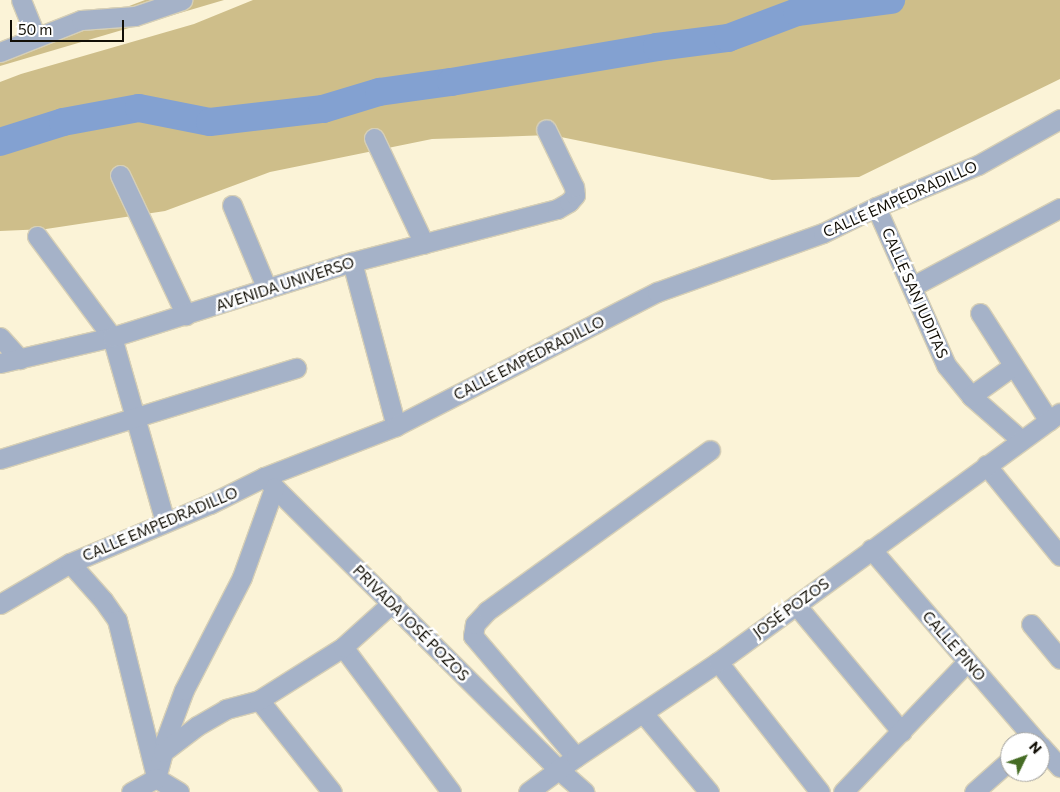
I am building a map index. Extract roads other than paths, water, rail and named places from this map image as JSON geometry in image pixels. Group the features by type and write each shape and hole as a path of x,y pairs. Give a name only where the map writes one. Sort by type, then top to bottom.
{"street":[{"path":"21,0 36,37"},
{"path":"0,52 81,20 131,8 182,0"},
{"name":"CALLE EMPEDRADILLO","path":"0,604 70,563 165,522 269,483 396,426 657,292 823,233 876,207 978,165 1060,119"},
{"name":"AVENIDA UNIVERSO","path":"0,363 112,337 352,262 557,209 569,202 575,195 574,187 546,130"},
{"path":"374,138 424,244"},
{"path":"120,175 186,315"},
{"path":"232,205 267,289"},
{"name":"CALLE SAN JUDITAS","path":"876,207 913,286 946,365 971,396 1021,440"},
{"path":"913,286 1060,208"},
{"path":"37,236 112,337 165,522"},
{"path":"352,262 396,426"},
{"path":"980,313 1013,366 1054,417"},
{"path":"0,337 20,359"},
{"path":"971,396 1013,366"},
{"path":"0,459 296,368"},
{"name":"JOSÉ POZOS","path":"528,792 576,756 718,662 1054,417"},
{"path":"576,756 473,636 475,624 486,610 710,450"},
{"path":"986,465 1060,556"},
{"path":"131,792 156,778 165,741 184,690 242,577 269,483"},
{"name":"PRIVADA JOSÉ POZOS","path":"269,483 558,769 584,792"},
{"name":"CALLE PINO","path":"871,549 1027,732"},
{"path":"70,563 103,600 117,620 156,778 179,792"},
{"path":"163,752 197,726 226,709 259,700 343,647 392,603"},
{"path":"796,604 902,732"},
{"path":"1031,624 1060,659"},
{"path":"343,647 451,792"},
{"path":"718,662 820,792"},
{"path":"843,792 967,662"},
{"path":"259,700 332,792"},
{"path":"643,713 708,792"},
{"name":"CALLE PINO","path":"1050,757 1060,767"},
{"path":"974,792 1000,769"}],"waterway":[{"path":"0,142 63,122 139,108 210,122 323,109 379,92 451,82 657,47 728,38 797,12 891,0"}]}
